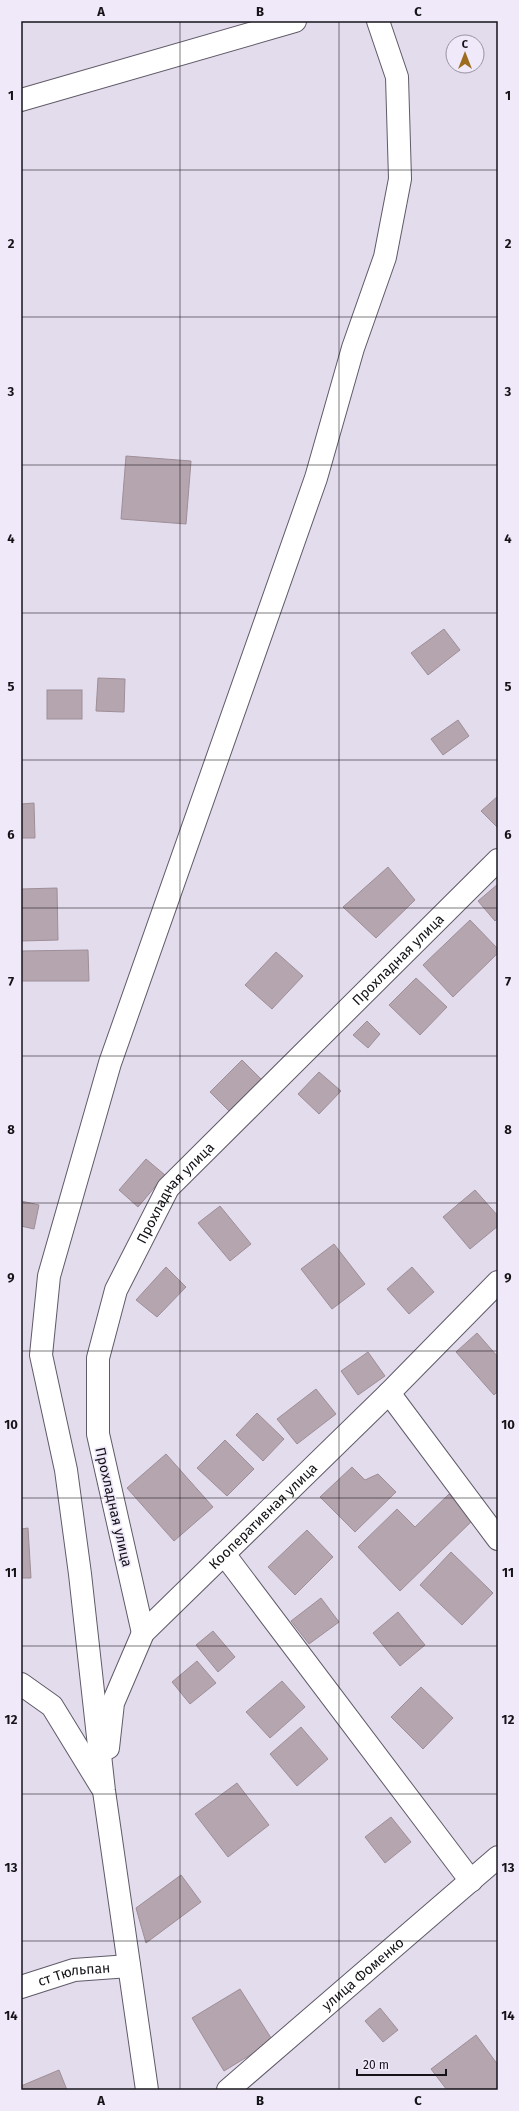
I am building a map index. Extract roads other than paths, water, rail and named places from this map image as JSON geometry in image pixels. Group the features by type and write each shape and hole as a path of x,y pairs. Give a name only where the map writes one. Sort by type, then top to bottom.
{"street":[{"path":"21,100 295,21"},
{"path":"147,2090 104,1790 81,1582 66,1470 41,1355 49,1276 110,1063 316,478 353,348 385,257 400,179 397,77 378,21"},
{"name":"Прохладная улица","path":"143,1632 98,1434 98,1358 116,1290 168,1188 498,860"},
{"name":"Кооперативная улица","path":"104,1790 113,1703 143,1632 389,1393 498,1282"},
{"path":"389,1393 498,1539"},
{"path":"224,1554 471,1881"},
{"path":"21,1684 52,1706 104,1790"},
{"name":"улица Фоменко","path":"228,2090 498,1857"},
{"name":"ст Тюльпан","path":"21,1987 74,1970 129,1966"}]}
